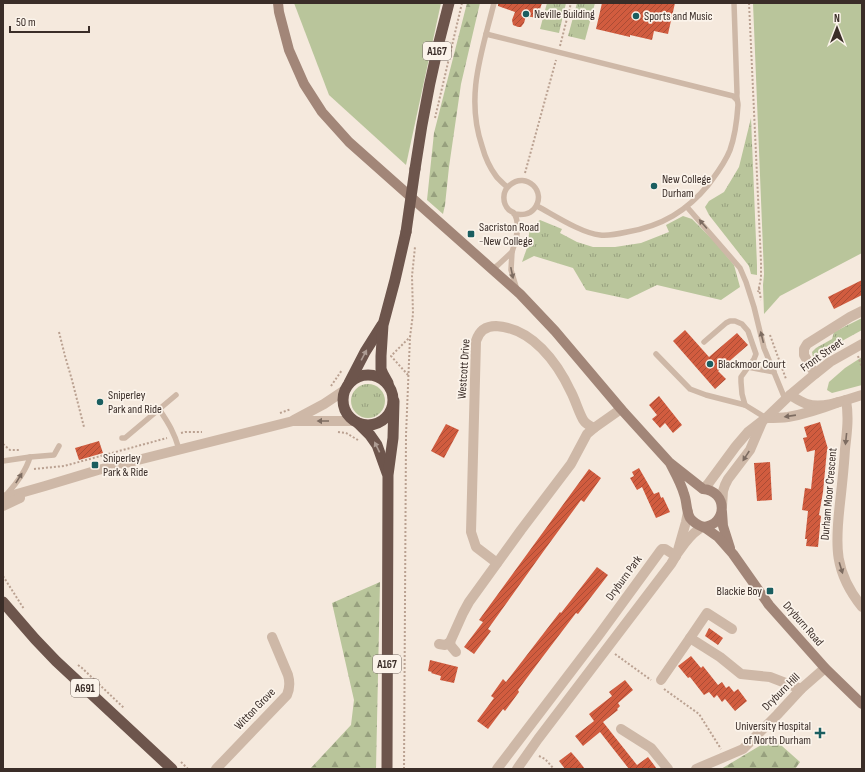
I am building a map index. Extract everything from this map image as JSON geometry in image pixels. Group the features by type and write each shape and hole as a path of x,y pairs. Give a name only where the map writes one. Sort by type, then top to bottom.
{"highway":[{"name":"A167","path":"388,384 381,369 383,325 406,232 419,143 432,74 449,3"},
{"name":"A167","path":"346,388 365,352 383,325"},
{"path":"363,375 377,376 388,384 392,392 394,401 392,411 386,418 377,424 369,425 356,422 347,414 344,406 343,397 346,388 355,378 363,375"},
{"name":"A167","path":"387,769 388,475 393,438 394,401"},
{"name":"A167","path":"356,422 370,435 377,445 388,475"},
{"name":"A691","path":"3,602 56,661 172,769"}],"main road":[{"path":"278,3 289,50 304,84 322,112 349,142 517,291 555,331 621,409 670,463 703,489 709,490 717,495 722,509 717,520 711,525 704,527 699,526 689,516 682,486 670,463"},
{"path":"688,510 690,498 703,489"},
{"name":"Dryburn Road","path":"722,509 723,526 733,554"},
{"name":"Dryburn Road","path":"704,527 718,537 733,554 769,605 825,668 862,704"}],"street":[{"path":"815,374 804,355 804,349 807,344 850,316 862,311"},
{"name":"Westcott Drive","path":"497,563 476,547 471,532 476,341 479,333 487,327 493,326 509,328 517,330 536,343 545,352 562,375 577,404 581,417 594,428"},
{"name":"Front Street","path":"703,489 748,432 830,362 862,344"},
{"path":"4,500 98,470 292,421 324,404 346,388"},
{"path":"764,419 788,417 811,412 862,395"},
{"path":"788,397 813,405 825,405 843,401"},
{"name":"Durham Moor Crescent","path":"843,401 848,421 837,525 837,548 846,582 862,607"},
{"path":"439,644 445,645 450,642 469,602 571,464 587,434 621,409"},
{"name":"Front Street","path":"722,509 722,498 725,485 750,450 764,419"},
{"path":"292,421 356,422"},
{"path":"676,555 688,510"},
{"path":"517,769 538,739 671,564 676,555 695,532 704,527"},
{"name":"Dryburn Park","path":"497,769 599,635 661,550 665,549 676,555"},
{"path":"660,684 707,613 732,630"},
{"path":"599,635 609,646"},
{"name":"Witton Grove","path":"216,769 287,695 290,681 272,637"},
{"path":"690,638 741,674 770,677 801,689"},
{"path":"450,642 451,646 456,652"},
{"name":"Dryburn Hill","path":"696,769 743,748 801,689 825,668"},
{"path":"621,729 651,748 668,769"},
{"path":"526,730 538,739"}],"lane":[{"path":"494,3 476,76 474,107 475,122 484,156 497,177 507,187"},
{"path":"537,206 588,233 600,235 635,231 664,221 688,207 702,192 723,164 730,150 736,128 738,103 736,98 734,3"},
{"path":"486,34 736,98"},
{"path":"518,180 523,180 534,185 539,195 537,206 532,212 527,214 514,214 505,205 504,195 507,187 518,180"},
{"path":"688,207 740,268 754,307 764,348 774,372 788,397"},
{"path":"514,214 517,222 517,230 512,252 511,270 517,291"},
{"path":"493,269 512,252"},
{"path":"704,342 730,321 735,321 742,324 748,331 756,354 741,377 740,382 745,405"},
{"path":"656,354 690,389 706,395 745,405 764,419"},
{"path":"748,367 774,372"},
{"path":"122,438 125,438 176,394"},
{"path":"159,409 175,435 179,449"},
{"path":"3,461 54,455 59,446"},
{"path":"4,500 19,480 30,457"}],"path":[{"path":"439,102 462,3"},
{"path":"523,180 571,3"},
{"path":"749,3 761,262 759,287 761,301"},
{"path":"404,769 406,443 410,337 413,314 412,276 414,247"},
{"path":"768,329 786,376 788,397"},
{"path":"59,332 84,427"},
{"path":"408,375 391,356 410,337"},
{"path":"859,358 862,368"},
{"path":"330,388 344,368"},
{"path":"277,414 297,407"},
{"path":"64,466 185,432 200,433 207,431"},
{"path":"338,432 346,433 360,441"},
{"path":"3,576 28,614"},
{"path":"609,646 699,714 724,755"},
{"path":"77,665 82,668 126,711"},
{"path":"530,751 545,759 554,769"},
{"path":"177,758 188,769"}],"green space":[{"path":"294,3 441,3 406,165 329,95"},
{"path":"467,3 480,3 461,84 443,214 427,200 434,133"},
{"path":"547,3 566,3 559,33 540,29"},
{"path":"577,3 595,3 585,40 568,36"},
{"path":"753,3 862,3 862,253 780,296 764,314 764,274"},
{"path":"751,118 757,275 751,274 749,266 709,215 705,207 709,201 724,192 739,167"},
{"path":"683,216 692,219 715,242 734,265 740,287 721,300 657,285 628,299 586,290 573,268 534,256 522,262 527,248 530,227 540,220 562,229 560,233 577,242 593,247 615,247 641,243 669,232 666,225"},
{"path":"862,318 862,330 813,357 812,352 832,339 834,332"},
{"path":"862,357 862,385 832,393 827,390 829,382 845,368"},
{"path":"365,384 371,384 375,385 382,391 385,401 384,408 378,415 371,418 365,418 361,417 354,411 351,404 351,398 352,394 358,387"},
{"path":"380,582 376,769 310,769 351,725 354,700 332,603"},
{"path":"773,738 800,762 795,769 721,769"}],"building":[{"name":"Neville Building","path":"498,3 542,3 537,18 526,16 524,23 521,27 518,27 513,25 512,20 515,12 498,6"},
{"name":"Sports and Music","path":"602,3 675,3 668,34 654,31 652,40 630,35 630,37 596,29"},
{"path":"862,280 862,295 834,309 828,297"},
{"name":"Blackmoor Court","path":"685,330 709,357 737,333 748,345 718,371 726,379 715,389 673,341"},
{"path":"659,396 682,425 673,433 665,423 660,428 652,419 657,415 649,405"},
{"path":"820,422 828,449 819,515 821,516 818,547 806,546 807,539 805,539 808,511 802,510 805,488 811,489 815,450 807,452 803,438 807,437 804,427"},
{"path":"446,424 459,430 444,458 431,451"},
{"path":"99,441 103,453 79,460 75,448"},
{"path":"770,462 772,500 757,501 754,463"},
{"path":"639,468 654,494 659,492 661,498 663,497 670,512 656,518 642,487 637,490 630,478 634,476 632,472"},
{"path":"589,469 601,478 584,502 581,500 543,552 488,629 491,631 474,654 464,647 483,622 479,620"},
{"path":"597,567 608,575 578,614 576,613 541,659 518,690 519,692 505,711 503,709 488,729 477,721 494,698 491,696 503,679 506,682"},
{"path":"709,628 723,638 718,645 705,636"},
{"path":"691,656 701,668 703,666 718,685 722,682 726,688 729,686 734,692 738,689 747,701 735,711 725,699 722,702 717,695 714,698 709,692 704,695 690,677 688,678 678,666"},
{"path":"430,660 458,667 454,683 440,680 441,676 428,671"},
{"path":"625,680 633,690 618,703 620,706 617,709 618,710 603,722 637,765 648,757 657,769 629,769 600,732 583,746 575,736 594,721 589,714 612,696 609,692"},
{"path":"571,752 585,769 565,769 559,761"}],"place":[{"name":"Neville Building","path":"526,14"},
{"name":"Sports and Music","path":"636,16"},
{"name":"New College Durham","path":"654,186"},
{"name":"Sacriston Road -New College","path":"471,234"},
{"name":"Blackmoor Court","path":"710,364"},
{"name":"Sniperley Park and Ride","path":"100,402"},
{"name":"Sniperley Park & Ride","path":"95,465"},
{"name":"Blackie Boy","path":"770,591"},
{"name":"University Hospital of North Durham","path":"820,733"}]}
